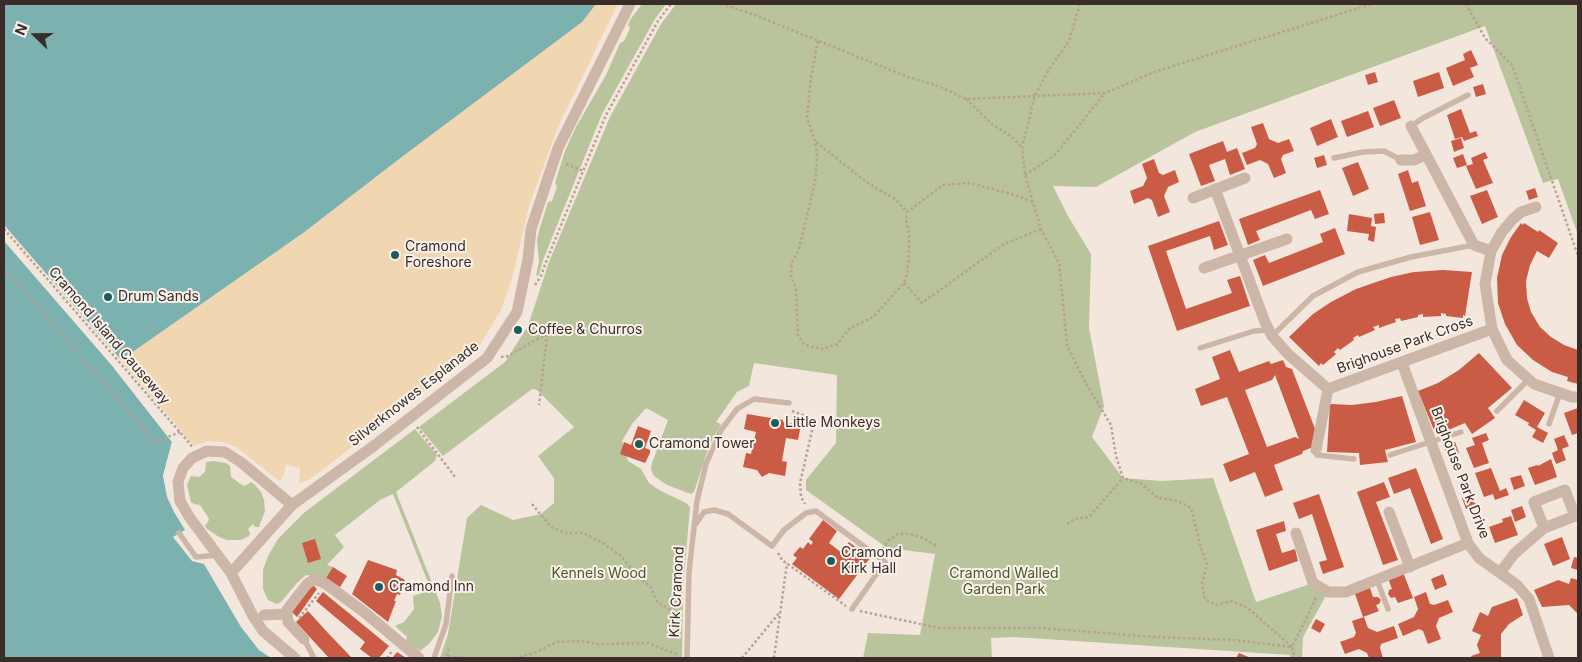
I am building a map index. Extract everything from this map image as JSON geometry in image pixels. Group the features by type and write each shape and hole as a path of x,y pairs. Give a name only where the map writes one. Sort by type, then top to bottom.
{"street":[{"name":"Silverknowes Esplanade","path":"231,573 292,505 410,419 487,358 517,312 532,229 558,148 630,4"},
{"path":"1411,126 1474,245 1491,251"},
{"path":"1401,160 1414,160 1425,155"},
{"path":"1192,198 1244,178"},
{"path":"1215,189 1270,333 1288,354 1328,389 1316,450"},
{"path":"1536,207 1521,212 1513,219 1502,232 1491,251 1485,284 1492,329 1508,360 1534,384 1572,397 1578,397"},
{"path":"1204,268 1287,239"},
{"name":"Brighouse Park Cross","path":"1328,389 1492,329"},
{"name":"Brighouse Park Drive","path":"1402,363 1468,543 1479,558 1517,585 1529,599 1550,658"},
{"path":"292,505 242,463 225,452 207,451 192,458 183,468 178,482 180,500 190,518 231,573 259,615 263,631 295,658"},
{"path":"1389,512 1410,567"},
{"path":"1500,573 1514,554 1544,528"},
{"path":"1296,533 1313,584 1328,592 1346,592 1468,543"},
{"path":"304,639 288,622 286,614 288,607 310,582 317,580 326,584 364,612 419,658"},
{"path":"259,615 286,614"}],"lane":[{"path":"1411,126 1468,95"},
{"path":"1334,158 1363,152 1384,151 1401,160"},
{"path":"1200,348 1254,331 1270,333 1313,296 1358,272 1411,257 1474,245"},
{"path":"1497,411 1529,379"},
{"path":"1550,424 1560,393"},
{"name":"Kirk Cramond","path":"686,658 689,572 693,526 706,464 721,430 737,409 754,399 789,403"},
{"path":"1390,455 1461,432"},
{"path":"1316,450 1317,455 1354,459"},
{"path":"693,526 704,512 714,510 728,514 772,546 784,530 806,513 816,511 885,562 852,609"},
{"path":"178,533 196,557 218,555"},
{"path":"435,656 446,624 452,576"},
{"path":"1377,580 1388,608"},
{"path":"304,639 314,658"}],"path":[{"path":"532,290 541,276 606,115 658,21 671,4"},
{"path":"721,4 747,12 908,77 936,85 966,99 993,125 1012,137 1022,148"},
{"path":"1080,4 1069,41 1050,68 1035,95 1022,148 1025,175 1041,229 1059,263 1066,345 1111,425 1122,478"},
{"path":"966,99 1105,93 1157,71 1372,4"},
{"path":"1466,4 1485,38 1512,65 1578,256"},
{"path":"818,41 811,78 807,118 815,141 817,156 816,177 798,252 792,262 790,277 796,288 798,336 805,345 823,349 837,344 849,329 873,317 904,283 907,274 909,235 906,218 907,212 943,185 970,183 1015,195 1033,202"},
{"path":"1025,175 1054,156 1105,93"},
{"path":"815,141 870,184 895,199 907,212"},
{"path":"566,164 583,171"},
{"path":"904,283 922,303 1004,244 1041,229"},
{"name":"Cramond Island Causeway","path":"4,230 191,445 192,458"},
{"path":"4,268 156,442 180,432"},
{"path":"487,358 508,356 544,335 547,336 538,405"},
{"path":"789,403 788,410 803,415 810,421 812,431 800,483 802,497 810,512"},
{"path":"410,419 455,477"},
{"path":"1068,524 1075,519 1089,517 1122,478"},
{"path":"1122,478 1142,484 1158,498 1178,501 1190,508 1201,548 1208,564 1202,584 1205,599 1216,605 1231,601 1248,608 1292,647 1296,658"},
{"path":"532,504 551,527 565,533 583,533 603,542 622,556 637,576 650,586 658,603 688,619"},
{"path":"877,556 889,540 898,534 910,534 923,538 937,546"},
{"path":"772,546 778,551 782,560 838,602 852,609 939,628 1040,628 1154,637 1233,640 1292,647"},
{"path":"774,658 787,563"},
{"path":"292,627 326,584"},
{"path":"1292,647 1321,588"},
{"path":"742,658 781,611"},
{"path":"515,658 534,653 557,642 581,641 597,644 648,643 686,658"},
{"path":"435,656 465,658"}],"green space":[{"path":"642,4 666,4 655,19 602,114 543,260 539,275 536,276 539,261 537,240 539,231 548,202 552,201 557,187 555,183 565,151 576,127 606,75 620,43 626,37 630,28 628,25 630,20"},
{"path":"676,4 1578,4 1578,235 1558,179 1543,183 1485,26 1195,132 1096,187 1053,186 1068,216 1091,254 1089,328 1104,406 1092,437 1123,478 1162,481 1213,478 1256,602 1313,583 1328,592 1303,637 1302,658 1290,658 1290,655 1014,637 991,638 992,658 863,658 868,633 920,635 935,554 887,548 806,490 806,480 836,443 837,375 754,363 749,386 737,392 716,422 721,424 709,446 694,492 691,494 667,485 654,476 651,470 668,420 646,408 632,424 622,441 628,461 641,469 649,483 690,507 683,589 682,658 440,658 448,634 467,518 481,505 513,520 541,514 554,503 554,478 538,456 574,427 537,390 532,389 443,456 419,427 505,362 528,326 549,262 610,117 661,24"},
{"path":"415,429 437,455 435,461 396,492 440,603 442,616 438,632 429,644 420,651 406,641 407,637 395,626 404,622 414,609 413,596 431,590 393,494 380,500 335,535 344,547 327,565 333,567 326,578 306,575 281,602 277,604 268,600 263,589 263,570 268,556 278,539 305,512"},
{"path":"206,462 226,463 230,466 231,477 242,485 245,486 251,482 254,484 261,492 264,500 265,511 259,527 255,527 253,524 248,529 249,536 241,540 227,540 207,529 205,526 209,520 208,517 200,505 191,502 187,485 191,476 199,477 205,472"}],"sand":[{"name":"Drum Sands","path":"4,4 618,4 558,127 529,206 513,276 501,310 478,348 459,365 309,480 301,483 299,482 300,468 286,465 283,478 279,481 236,447 222,442 208,441 193,446 121,361 114,369 172,442 4,413"}],"water":[{"name":"Drum Sands","path":"4,4 596,4 582,22 303,233 121,360 114,368 172,442 163,476 167,497 185,530 173,537 192,561 204,564 241,627 259,650 271,658 4,658"}],"pier":[{"path":"4,225 123,362 117,369 174,440 166,476 167,487 163,476 172,442 114,368 4,241"}],"building":[{"path":"1471,50 1478,65 1470,68 1474,77 1453,86 1446,68 1465,60 1463,54"},
{"path":"1375,72 1378,82 1368,85 1365,75"},
{"path":"1439,72 1444,88 1418,97 1413,81"},
{"path":"1483,84 1486,94 1476,97 1473,87"},
{"path":"1394,100 1401,118 1380,126 1373,108"},
{"path":"1461,109 1470,133 1476,131 1478,136 1464,141 1462,137 1455,139 1447,115"},
{"path":"1368,111 1374,127 1347,137 1341,121"},
{"path":"1331,119 1338,137 1317,146 1310,128"},
{"path":"1263,123 1269,139 1278,143 1289,139 1294,151 1283,155 1281,159 1286,173 1274,178 1268,164 1260,160 1247,165 1242,153 1255,148 1257,144 1251,127"},
{"path":"1461,138 1464,148 1454,152 1451,141"},
{"path":"1223,141 1227,152 1237,148 1245,169 1230,175 1225,159 1209,165 1215,181 1201,186 1189,154"},
{"path":"1485,152 1488,158 1483,160 1493,183 1476,189 1466,166 1473,164 1471,158"},
{"path":"1463,154 1467,165 1457,168 1453,158"},
{"path":"1324,155 1327,165 1317,168 1314,158"},
{"path":"1154,159 1159,173 1163,175 1175,170 1179,182 1168,187 1164,196 1170,212 1158,217 1152,200 1148,198 1134,204 1130,191 1143,186 1147,178 1142,164"},
{"path":"1358,162 1369,189 1353,196 1342,168"},
{"path":"1408,170 1412,183 1418,181 1426,206 1410,211 1398,174"},
{"path":"1535,188 1538,197 1529,200 1526,191"},
{"path":"1320,190 1329,214 1315,219 1311,210 1256,231 1260,240 1248,245 1239,219"},
{"path":"1487,190 1498,217 1482,224 1470,196"},
{"path":"1430,212 1439,240 1420,245 1412,217"},
{"path":"1384,213 1385,223 1375,224 1374,214"},
{"path":"1349,214 1372,218 1371,226 1376,227 1374,242 1368,240 1369,234 1347,231"},
{"path":"1219,221 1228,245 1214,250 1210,236 1166,251 1186,309 1232,293 1227,280 1240,276 1250,306 1177,331 1148,246"},
{"path":"1521,223 1538,232 1539,230 1558,243 1549,258 1537,251 1530,265 1526,281 1527,298 1531,312 1540,327 1564,345 1578,350 1578,384 1567,381 1568,377 1552,372 1533,360 1517,345 1505,324 1498,303 1497,278 1502,255"},
{"path":"1335,228 1345,254 1263,286 1253,260 1265,255 1269,263 1323,242 1320,234"},
{"path":"1443,270 1472,272 1465,316 1463,315 1463,318 1446,316 1446,314 1441,313 1441,316 1423,317 1423,314 1401,321 1400,318 1395,319 1396,322 1379,328 1379,325 1373,327 1375,330 1353,338 1354,340 1340,350 1338,348 1334,352 1336,354 1319,366 1289,337 1313,314 1356,289 1391,277 1414,272"},
{"path":"1230,350 1239,372 1269,361 1271,364 1283,360 1286,367 1292,369 1317,434 1316,446 1303,451 1302,454 1274,465 1283,490 1265,497 1255,472 1230,482 1223,464 1249,454 1227,397 1201,406 1195,389 1220,379 1212,357","holes":["1275,375 1299,439 1295,437 1267,447 1245,390 1272,380"]},
{"path":"1479,353 1512,388 1488,408 1495,418 1472,434 1465,423 1436,435 1418,391 1438,383 1459,370"},
{"path":"1402,396 1416,442 1385,450 1388,462 1360,465 1359,453 1327,452 1330,404 1352,405"},
{"path":"1524,400 1545,413 1537,427 1548,433 1543,443 1532,437 1536,430 1528,425 1529,423 1515,415"},
{"path":"1578,408 1578,433 1572,435 1564,413"},
{"path":"747,414 801,425 798,440 786,438 782,461 787,462 785,476 769,473 762,477 757,470 743,467 746,453 751,454 756,432 744,429"},
{"name":"Cramond Tower","path":"638,426 651,431 645,448 650,450 650,453 645,463 620,454 624,442 631,445"},
{"path":"1486,433 1489,440 1482,443 1489,463 1474,468 1466,448 1475,445 1472,438"},
{"path":"1564,435 1569,446 1562,449 1566,460 1556,464 1552,453 1558,450 1554,439"},
{"path":"1455,442 1459,453 1448,457 1444,446"},
{"path":"1551,459 1557,477 1535,485 1528,468 1538,466"},
{"path":"1416,468 1443,539 1431,544 1410,488 1394,494 1388,478"},
{"path":"1491,468 1500,491 1506,488 1509,495 1495,500 1493,494 1484,497 1475,473"},
{"path":"1521,475 1525,486 1514,490 1510,478"},
{"path":"1384,482 1390,497 1376,502 1398,560 1383,565 1357,492"},
{"path":"1319,494 1344,567 1323,574 1319,562 1327,560 1312,514 1299,519 1293,503"},
{"path":"1473,494 1476,506 1466,509 1462,498"},
{"path":"1522,506 1526,517 1515,522 1511,510"},
{"path":"1511,516 1518,535 1495,543 1489,527 1503,522 1502,519"},
{"name":"Cramond Kirk Hall","path":"823,520 837,531 829,543 841,552 849,542 870,558 839,599 792,564 797,558 793,555 800,547 803,549 808,542 811,545 813,542 809,539"},
{"path":"1284,521 1286,531 1276,534 1282,553 1295,549 1298,561 1269,571 1256,530"},
{"path":"1562,537 1570,559 1553,566 1544,544"},
{"path":"315,539 321,559 308,563 302,543"},
{"path":"1574,557 1578,558 1578,570 1571,568"},
{"name":"Cramond Inn","path":"368,560 397,570 396,575 405,580 400,595 397,594 394,601 396,601 388,622 352,594"},
{"path":"333,567 347,576 340,587 326,578"},
{"path":"1403,572 1413,598 1398,603 1395,597 1391,598 1388,594 1389,590 1392,589 1388,578"},
{"path":"1443,574 1447,585 1435,590 1431,579"},
{"path":"1571,578 1578,580 1578,614 1569,605 1542,607 1534,590 1558,580 1569,584"},
{"path":"312,584 317,589 297,617 291,611"},
{"path":"1369,585 1373,597 1378,597 1381,600 1376,605 1379,611 1363,617 1354,591"},
{"path":"323,592 389,646 379,658 372,658 360,649 365,642 316,601"},
{"path":"1426,592 1430,604 1434,605 1448,600 1453,612 1439,618 1436,626 1441,639 1428,644 1423,631 1419,629 1403,636 1398,624 1414,617 1418,609 1414,597"},
{"path":"1517,598 1523,615 1509,624 1501,634 1501,658 1472,658 1471,656 1480,653 1477,645 1481,635 1472,631 1480,612 1488,616 1492,607"},
{"path":"308,611 352,658 329,658 296,622"},
{"path":"1364,617 1368,628 1377,632 1394,626 1398,638 1381,644 1380,648 1383,658 1369,658 1367,653 1359,649 1345,654 1340,642 1354,637 1356,633 1352,621"},
{"path":"1316,619 1325,624 1320,633 1311,628"},
{"path":"397,652 406,658 392,658"},
{"path":"1239,653 1251,658 1236,658"}],"place":[{"name":"Cramond Foreshore","path":"395,255"},
{"name":"Drum Sands","path":"108,297"},
{"name":"Coffee & Churros","path":"518,330"},
{"name":"Little Monkeys","path":"775,423"},
{"name":"Cramond Tower","path":"639,444"},
{"name":"Cramond Kirk Hall","path":"831,561"},
{"name":"Cramond Inn","path":"379,587"}],"park label":[{"name":"Kennels Wood","path":"599,574"},
{"name":"Cramond Walled Garden Park","path":"1004,582"}]}
